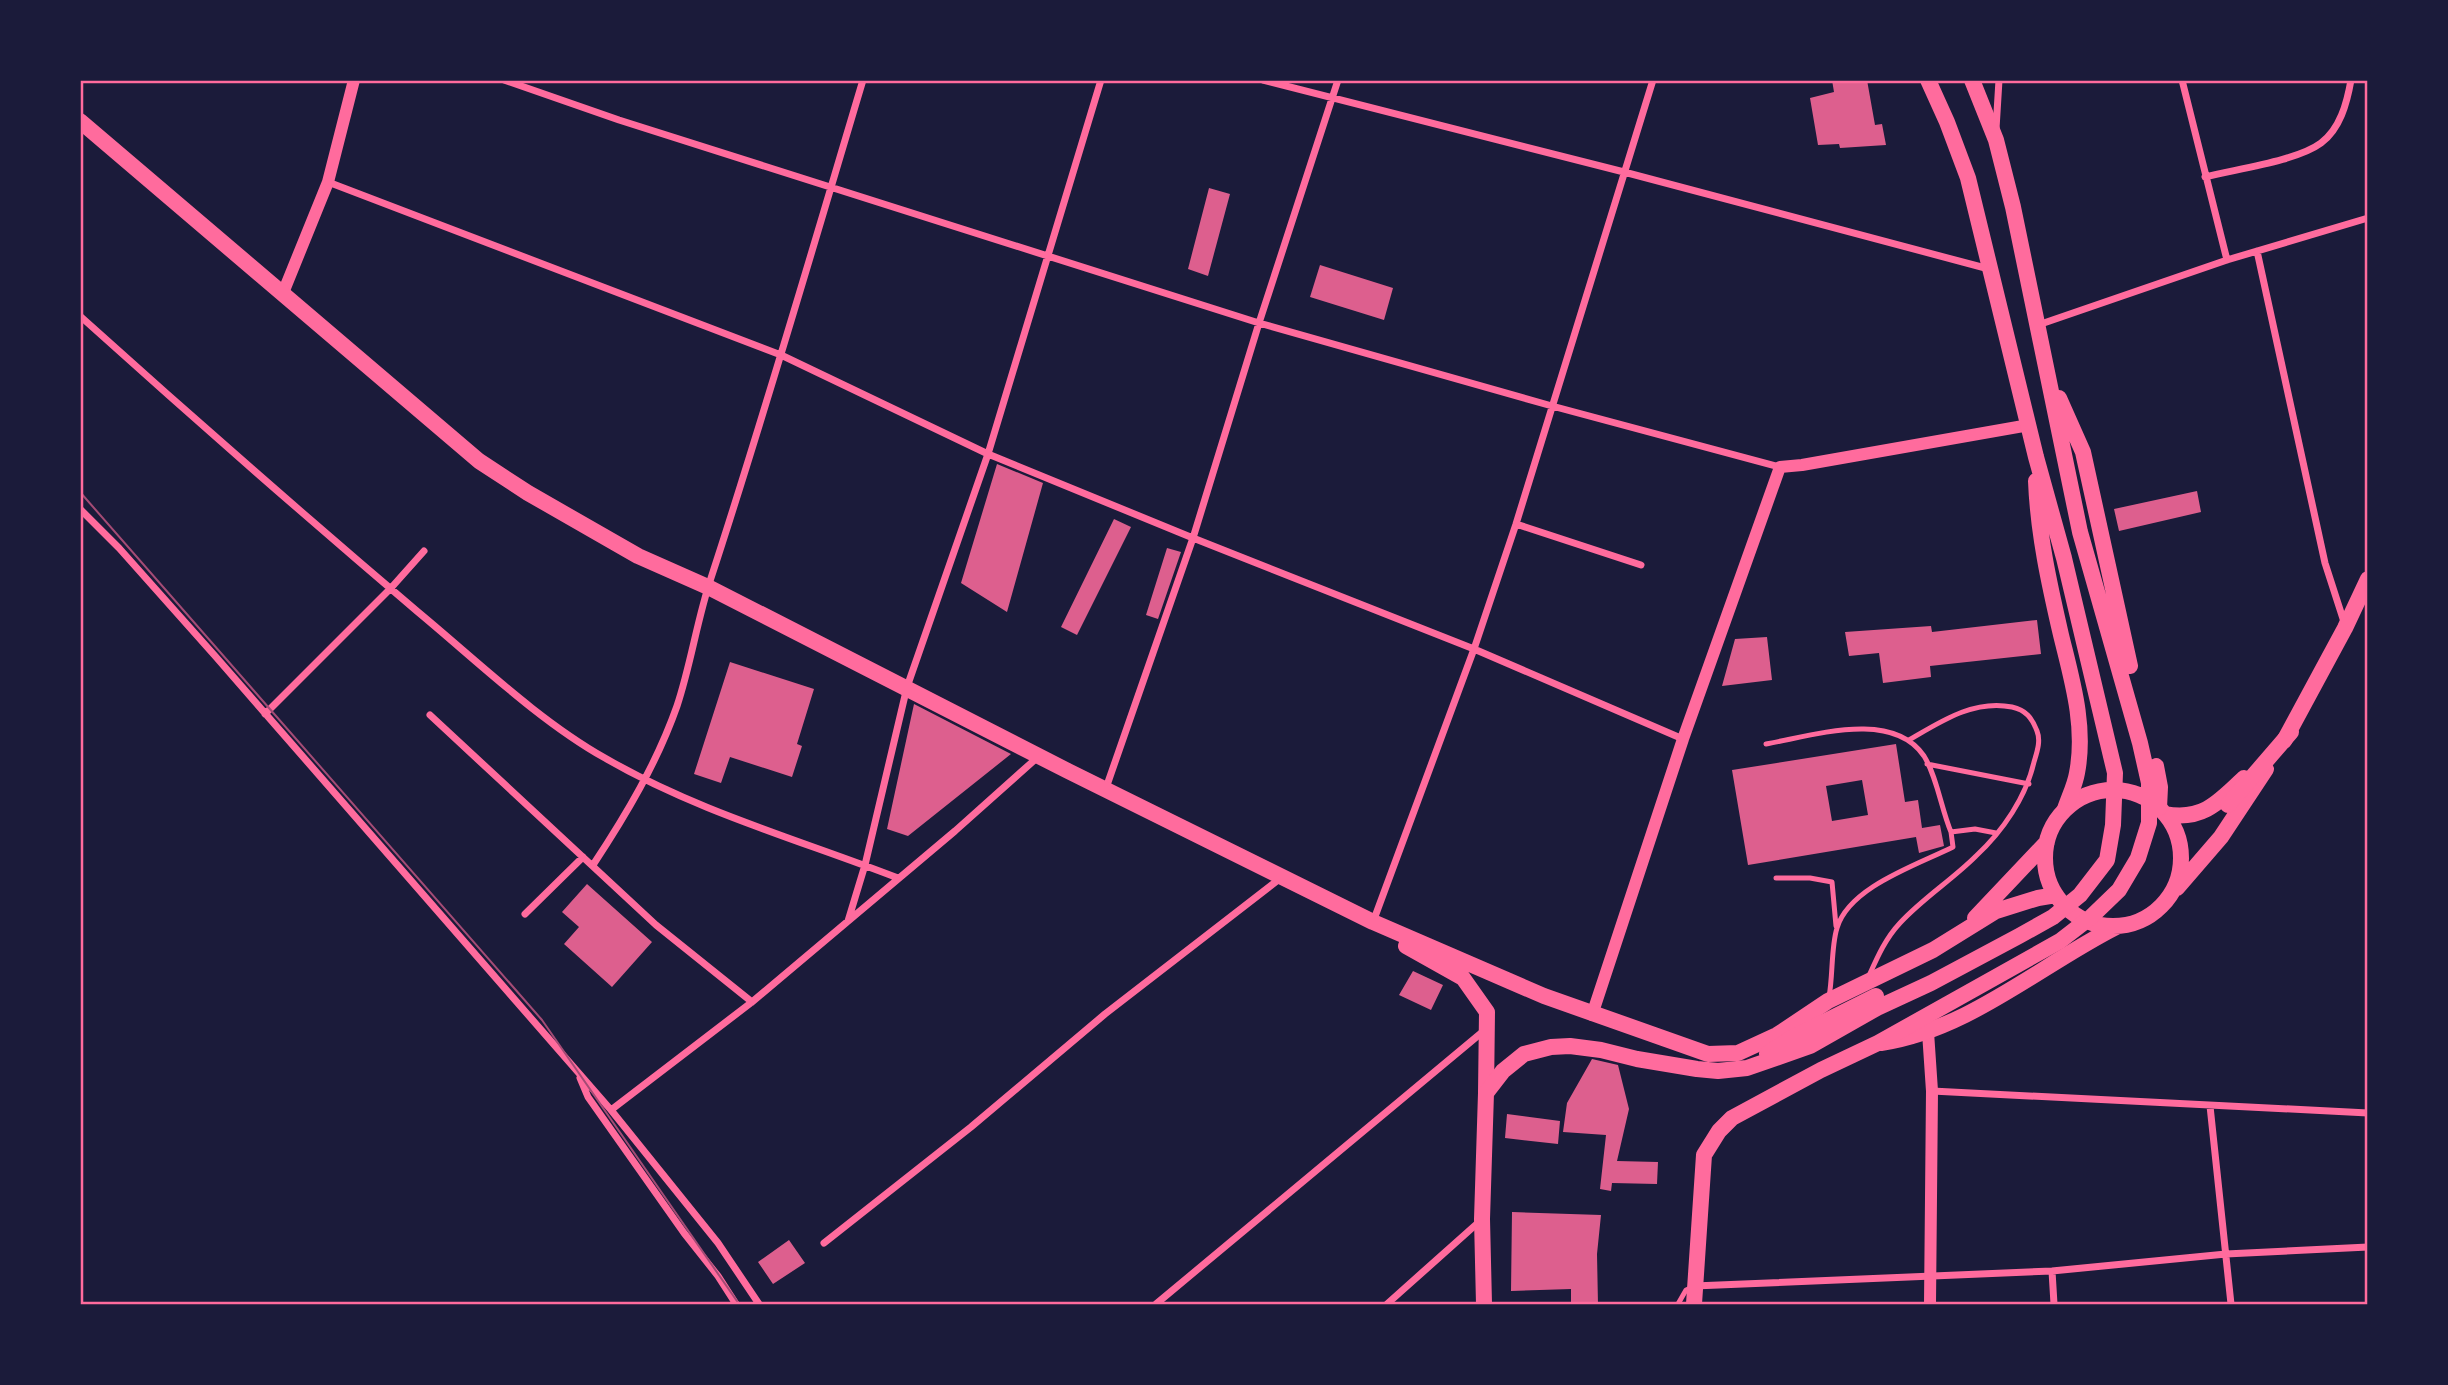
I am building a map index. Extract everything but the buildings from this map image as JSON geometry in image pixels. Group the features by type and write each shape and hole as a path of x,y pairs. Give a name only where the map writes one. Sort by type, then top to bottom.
{"main road":[{"path":"1486,1093 1503,1071 1524,1054 1551,1046 1601,1050 1637,1059 1718,1071 1747,1068 1810,1046 2053,917 2080,895 2107,860 2113,825 2115,773 1968,178 1928,80"},
{"path":"1694,1304 1704,1155 1719,1131 1732,1118 1878,1043 2060,941 2091,917 2119,890 2138,858 2149,823 2149,783 2080,532 2013,207 1996,140 1972,80"},
{"path":"80,121 479,461 528,494 638,555 708,587 1373,922 1592,1015 1708,1054 1738,1053 1777,1035 1828,1001 1870,990"},
{"path":"2048,377 2072,424 2082,452 2124,647 2153,753 2162,811 2178,838 2181,866 2173,892"},
{"path":"2036,457 2037,519 2078,705 2080,738 2077,774 2066,809"},
{"path":"1878,1043 1928,1032 1983,1005 2087,941 2116,926 2141,921 2152,915 2221,837 2291,732 2368,579"},
{"path":"2116,926 2095,924 2080,918 2056,895 2048,879 2045,861 2047,842 2053,825 2066,809 2082,797 2102,791 2123,791 2142,797 2162,811 2183,817 2203,812 2230,792 2291,732"},
{"path":"2228,805 2291,732"},
{"path":"1967,928 1992,898 2047,842"},
{"path":"1747,1068 1996,911 2056,895"},
{"path":"1373,922 1402,943 1463,978 1487,1012 1482,1219 1485,1304"}],"street":[{"path":"282,293 328,182 354,80"},
{"path":"504,80 619,120 1259,323 1780,467 2029,425"},
{"path":"593,865 644,780 677,705 708,587 863,80"},
{"path":"848,921 865,865 907,687 988,454 1101,80"},
{"path":"1263,80 1624,172 1989,270"},
{"path":"1105,789 1193,538 1338,80"},
{"path":"1373,922 1517,524 1653,80"},
{"path":"1996,140 1999,80"},
{"path":"2182,80 2227,260"},
{"path":"2205,177 2300,154 2321,143 2338,123 2348,99 2351,80"},
{"path":"328,182 781,355 988,454 1474,649 1683,739"},
{"path":"2038,326 2227,260 2368,218"},
{"path":"2257,251 2325,563 2345,628"},
{"path":"80,316 391,589 545,716 602,757 691,801 898,878"},
{"path":"1592,1015 1683,739 1780,467"},
{"path":"80,509 119,548 577,1070 718,1243 759,1304"},
{"path":"1517,524 1641,565"},
{"path":"265,714 391,589 425,551"},
{"path":"430,715 656,925 752,1002"},
{"path":"611,1110 752,1002 1040,755"},
{"path":"525,914 583,856"},
{"path":"824,1243 971,1127 1105,1014 1282,877"},
{"path":"1156,1304 1486,1029"},
{"path":"1928,1032 1932,1091 1930,1304"},
{"path":"577,1070 588,1097 736,1304"},
{"path":"1932,1091 2368,1113"},
{"path":"2210,1106 2231,1304"},
{"path":"1387,1304 1482,1219"},
{"path":"1694,1286 2052,1271 2225,1254 2368,1247"},
{"path":"2052,1271 2054,1304"}],"lane":[{"path":"1870,990 1881,949 1900,924 1924,900 1977,856 2017,806 2029,784 2040,737 2034,722 2023,709 2001,705 1954,714 1909,740"},
{"path":"1766,744 1855,728 1882,730 1909,740 1923,755 1934,778 1953,847 1868,889 1854,899 1843,913 1836,929"},
{"path":"1927,764 2029,784"},
{"path":"1951,832 1975,829 1996,832"},
{"path":"1776,878 1810,878 1832,882 1836,929 1828,1001"},
{"path":"1678,1304 1686,1290 1694,1286"}],"tram line":[{"path":"80,492 542,1020 739,1304"}]}
